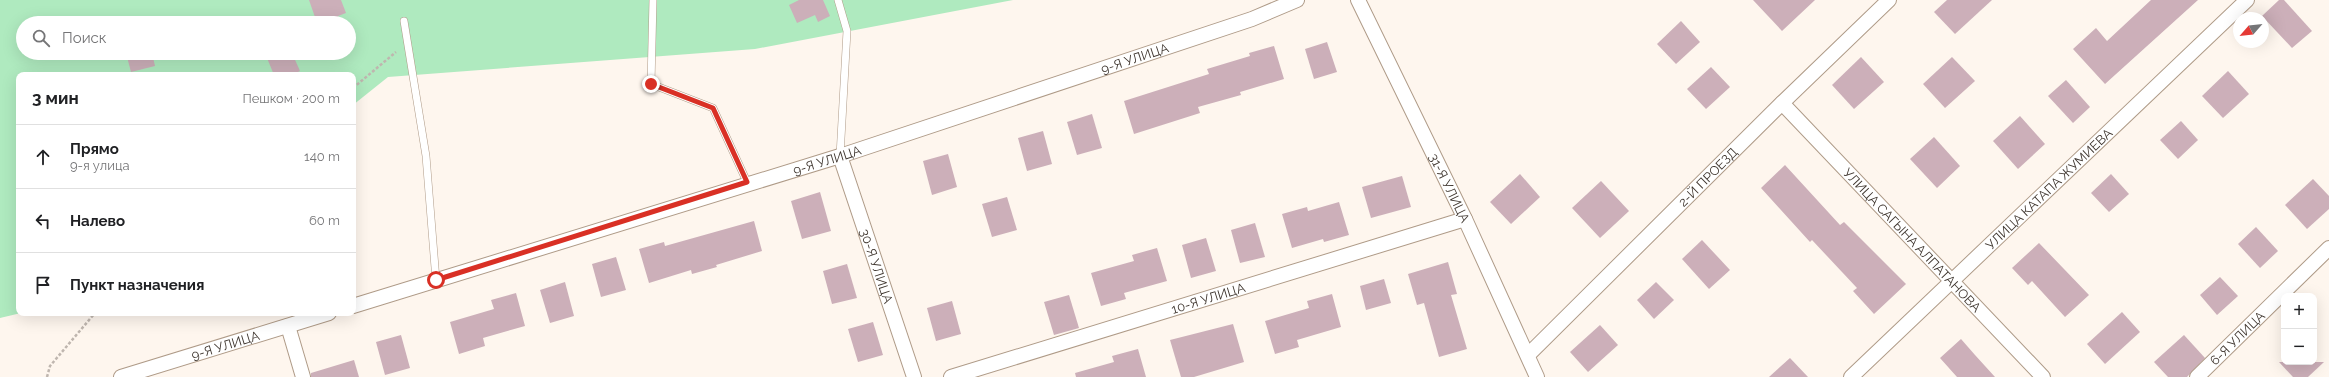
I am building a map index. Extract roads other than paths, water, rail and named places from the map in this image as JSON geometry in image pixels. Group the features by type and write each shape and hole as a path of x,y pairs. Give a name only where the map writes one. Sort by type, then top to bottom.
{"street":[{"name":"9-Я УЛИЦА","path":"356,305 747,182 840,156 1252,19 1296,0"},
{"name":"31-Я УЛИЦА","path":"1358,0 1465,219 1538,377"},
{"name":"2-Й ПРОЕЗД","path":"1528,355 1782,103 1889,0"},
{"name":"УЛИЦА КАТАПА ЖУМИЕВА","path":"1851,377 2247,0"},
{"name":"УЛИЦА САГЫНА АЛПАТАНОВА","path":"1782,103 2043,377"},
{"name":"30-Я УЛИЦА","path":"840,156 914,377"},
{"name":"10-Я УЛИЦА","path":"951,377 1465,219"},
{"name":"6-Я УЛИЦА","path":"2197,377 2329,248"},
{"name":"9-Я УЛИЦА","path":"121,377 320,316"},
{"path":"288,326 303,377"}],"lane":[{"path":"653,0 651,84 713,108 747,182"},
{"path":"838,0 847,32 840,156"},
{"path":"404,21 426,156 436,280"}]}
